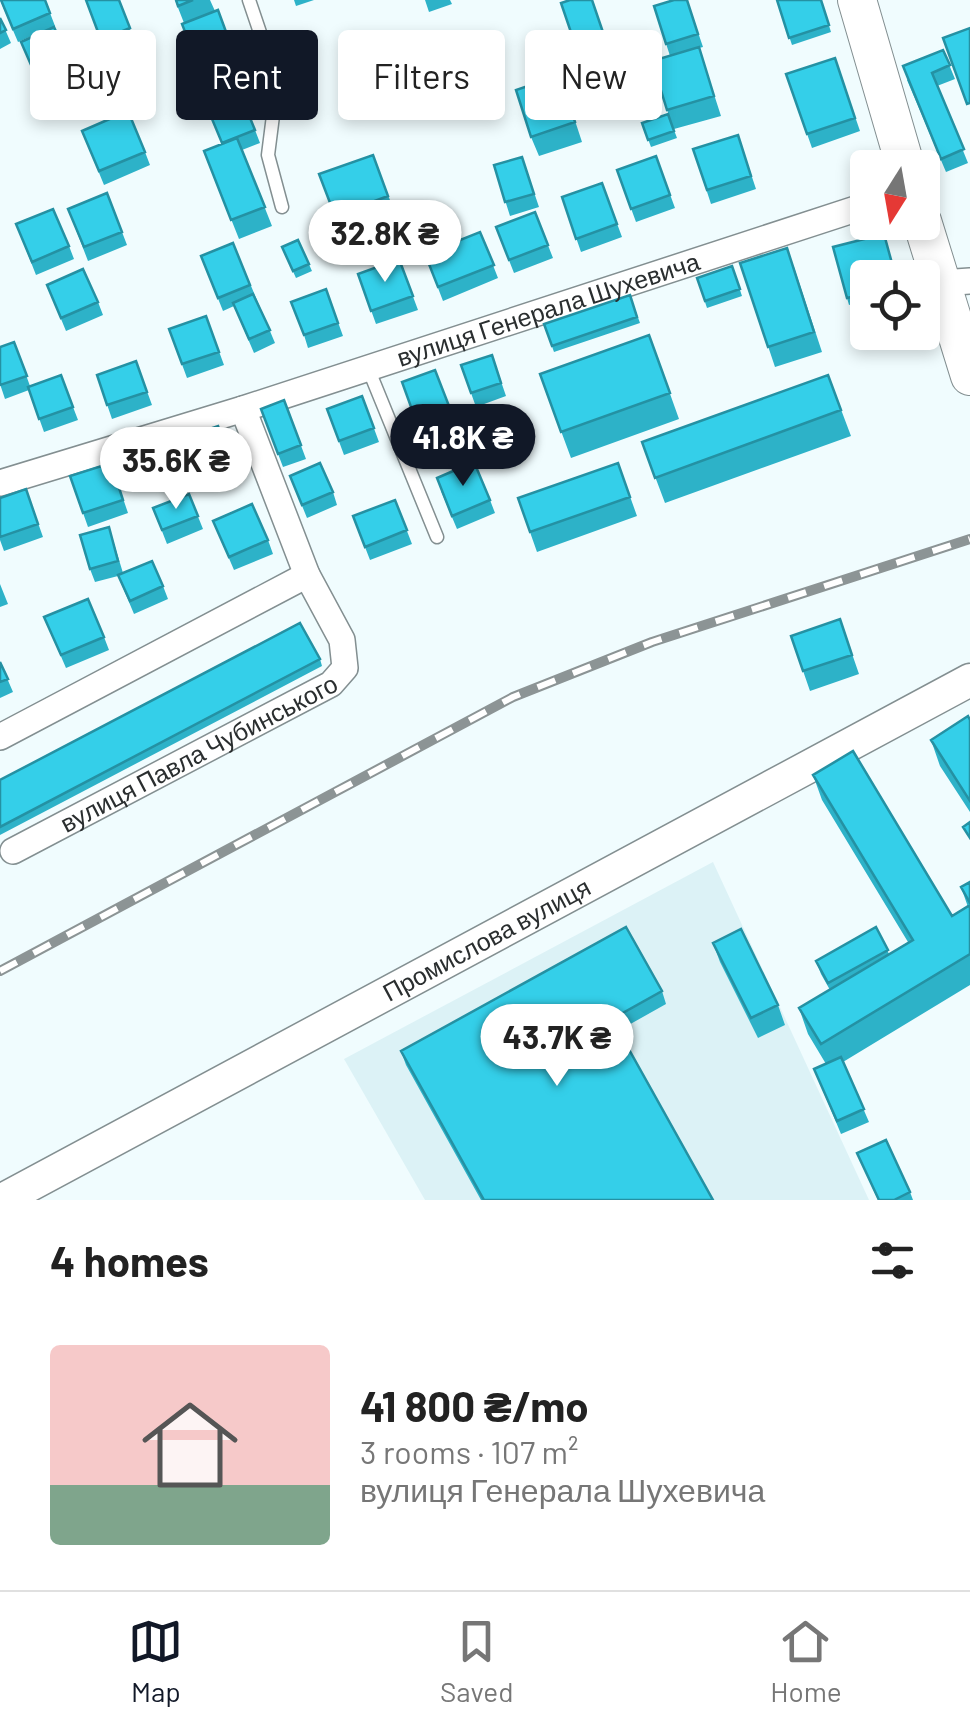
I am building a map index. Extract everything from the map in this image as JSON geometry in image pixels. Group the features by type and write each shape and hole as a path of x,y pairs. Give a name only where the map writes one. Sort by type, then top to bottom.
{"main road":[{"path":"857,0 901,150"},
{"path":"933,240 956,282 970,376"}],"street":[{"name":"вулиця Генерала Шухевича","path":"0,483 243,409 850,211"},
{"name":"вулиця Павла Чубинського","path":"13,851 340,677 345,668 342,640 307,575 243,409"},
{"path":"0,736 307,575"},
{"name":"Промислова вулиця","path":"2,1200 970,680"}],"lane":[{"path":"249,0 272,68 275,100 268,155 282,207"},
{"path":"368,368 437,537"}],"shaded area":[{"path":"713,862 869,1200 425,1200 344,1059"}],"building":[{"path":"1,0 45,0 50,13 13,29"},
{"path":"86,0 119,0 130,28 97,30"},
{"path":"592,0 602,30 570,30 561,3"},
{"path":"687,0 698,34 666,44 654,6"},
{"path":"777,0 821,0 829,25 789,38"},
{"path":"218,10 225,30 184,30 182,24"},
{"path":"970,28 970,103 967,104 943,38"},
{"path":"30,38 30,63 21,42"},
{"path":"699,47 714,96 667,110 662,94 662,58"},
{"path":"943,50 950,65 932,73 964,149 941,159 903,66"},
{"path":"835,58 855,118 807,134 786,74"},
{"path":"525,87 525,118 516,90"},
{"path":"668,114 674,131 648,140 642,123 662,120"},
{"path":"107,120 132,120 145,152 99,171 82,131"},
{"path":"212,120 251,120 255,130 222,143"},
{"path":"526,120 574,120 575,122 531,137"},
{"path":"738,135 751,176 707,190 693,149"},
{"path":"237,138 265,207 231,220 204,151"},
{"path":"373,155 388,196 335,216 319,174"},
{"path":"656,156 670,195 631,209 617,170"},
{"path":"522,157 534,194 505,202 494,165"},
{"path":"602,183 617,224 576,239 562,197"},
{"path":"107,193 122,232 84,247 68,209"},
{"path":"53,209 69,246 32,262 16,224"},
{"path":"535,212 548,245 509,260 496,227"},
{"path":"480,232 494,265 438,287 425,254"},
{"path":"298,240 309,264 293,271 282,247"},
{"path":"860,240 886,240 891,260 850,260 847,298 833,247"},
{"path":"233,243 250,285 218,298 201,256"},
{"path":"787,248 814,332 768,347 740,263"},
{"path":"399,259 413,296 371,311 358,274"},
{"path":"732,266 740,289 705,301 697,278"},
{"path":"83,269 98,302 61,318 47,285"},
{"path":"326,289 338,323 304,335 291,302"},
{"path":"253,294 270,330 249,339 233,303"},
{"path":"630,295 637,317 552,346 544,324"},
{"path":"206,316 219,352 182,364 169,329"},
{"path":"649,335 670,393 561,432 540,374"},
{"path":"14,342 27,376 0,385 0,347"},
{"path":"492,355 501,383 471,393 461,365"},
{"path":"136,361 147,392 107,405 97,375"},
{"path":"435,370 449,406 415,418 402,382"},
{"path":"61,375 73,407 39,419 28,387"},
{"path":"828,375 841,410 655,478 642,442"},
{"path":"362,396 374,428 339,441 327,409"},
{"path":"284,400 301,445 278,454 261,409"},
{"path":"218,426 232,466 200,477 186,437"},
{"path":"474,462 490,500 452,516 437,478"},
{"path":"111,463 123,500 83,513 70,476"},
{"path":"320,463 333,492 302,505 290,476"},
{"path":"618,463 630,497 530,532 518,498"},
{"path":"26,489 38,524 0,537 0,498"},
{"path":"189,494 198,516 162,530 153,508"},
{"path":"395,500 407,530 365,547 353,516"},
{"path":"252,504 268,540 229,557 213,521"},
{"path":"109,527 118,561 90,569 80,535"},
{"path":"152,561 163,586 130,601 118,575"},
{"path":"88,599 104,637 61,655 44,617"},
{"path":"840,619 852,655 803,671 791,636"},
{"path":"300,623 320,659 0,827 0,780"},
{"path":"0,662 8,679 0,682"},
{"path":"968,716 970,720 970,801 931,740"},
{"path":"853,751 952,916 970,905 970,954 821,1044 799,1008 913,940 813,775"},
{"path":"970,882 970,903 961,887"},
{"path":"626,927 662,991 612,1019 713,1200 484,1200 401,1051"},
{"path":"876,927 888,950 828,983 816,961"},
{"path":"741,929 778,1005 751,1018 713,943"},
{"path":"841,1057 864,1109 837,1121 814,1069"},
{"path":"886,1140 910,1192 894,1200 879,1200 857,1153"}],"railway":[{"path":"0,971 513,697 652,642 970,539"}]}
